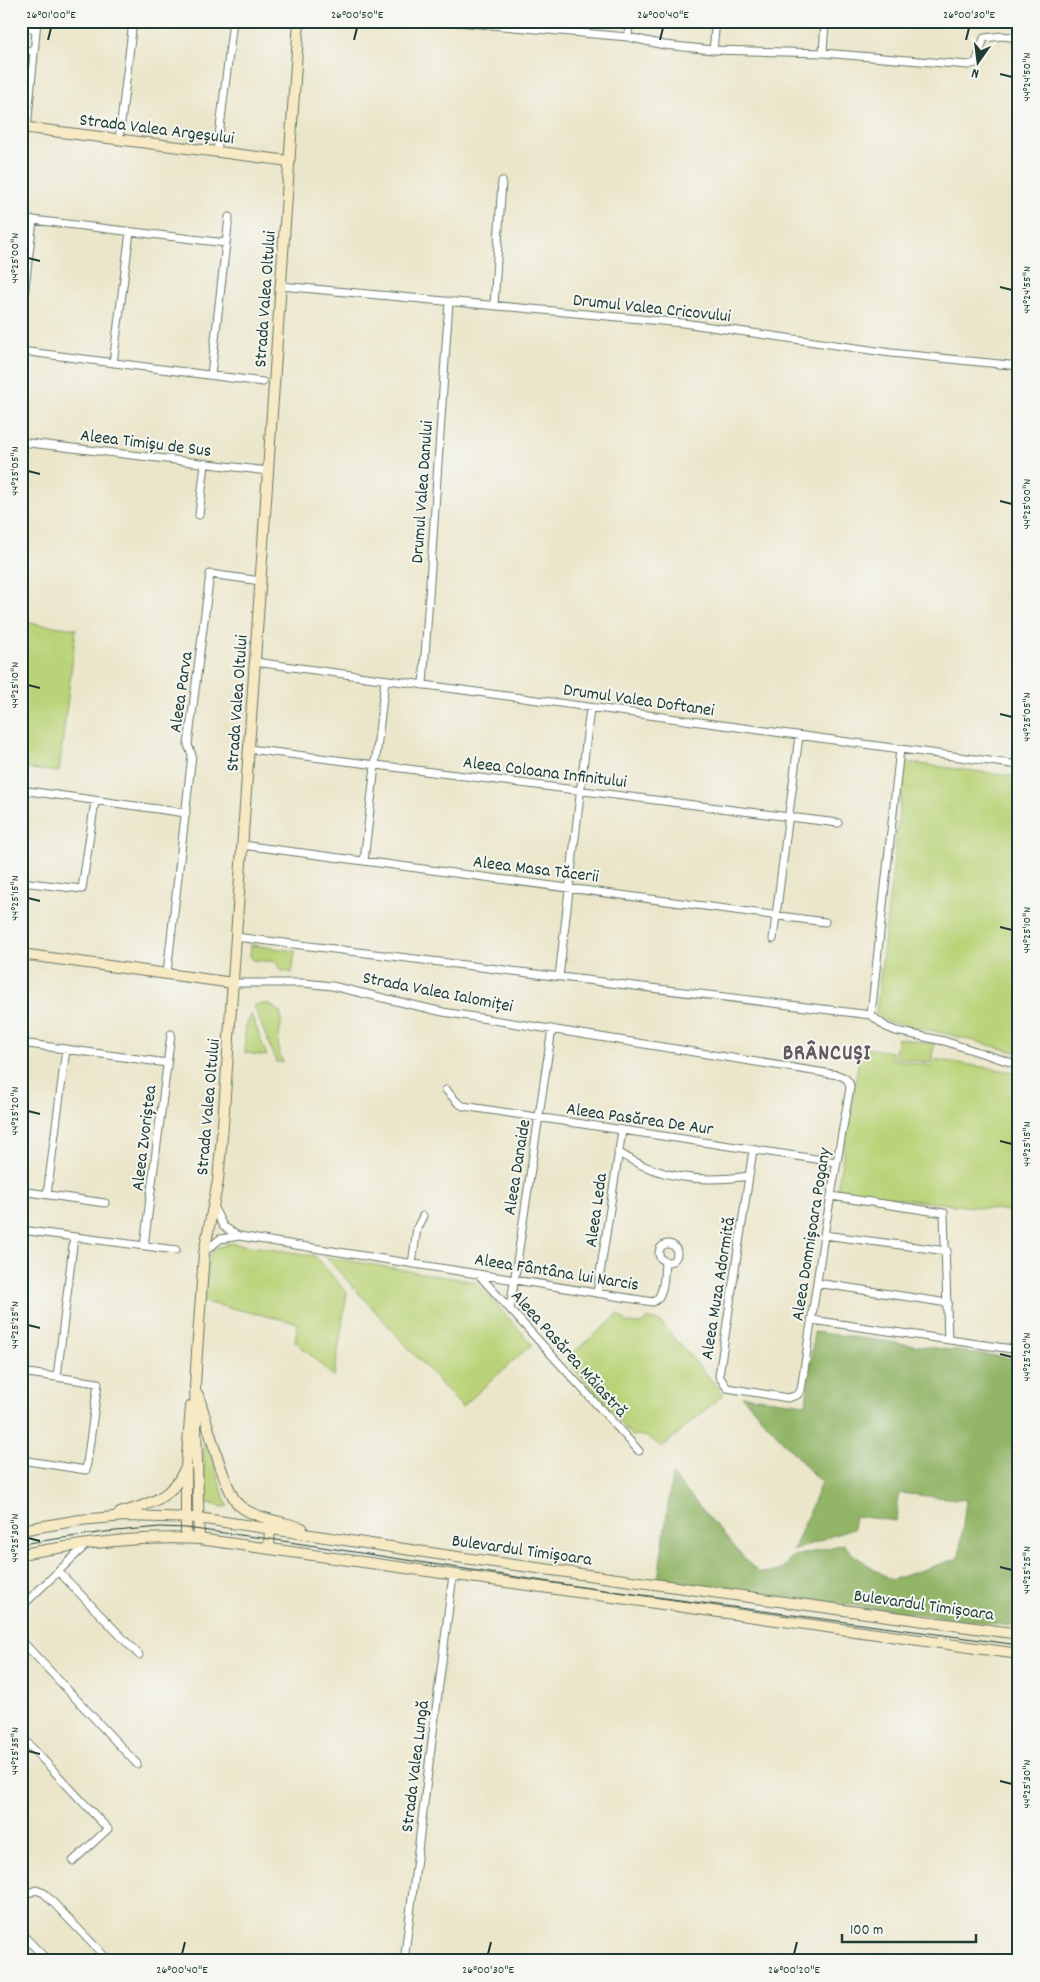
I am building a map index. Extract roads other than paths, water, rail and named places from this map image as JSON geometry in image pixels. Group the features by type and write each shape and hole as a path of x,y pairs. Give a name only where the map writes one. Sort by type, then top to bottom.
{"main road":[{"name":"Strada Valea Oltului","path":"199,1539 195,1386 204,1253 214,1205 221,1150 299,21"},
{"name":"Strada Valea Argeșului","path":"24,128 290,161"},
{"name":"Strada Valea Ialomiței","path":"21,954 233,983"},
{"name":"Strada Valea Oltului","path":"186,1538 188,1423 195,1386"},
{"path":"195,1386 231,1496 239,1506 256,1514 336,1538"},
{"path":"104,1518 161,1498 174,1488 186,1468"},
{"name":"Bulevardul Timișoara","path":"21,1530 104,1518 149,1516 198,1518 464,1558 1019,1634"},
{"path":"269,1548 270,1528"},
{"name":"Bulevardul Timișoara","path":"21,1554 86,1544 140,1539 199,1539 1019,1654"},
{"path":"853,1630 855,1611"}],"street":[{"path":"119,140 134,21"},
{"path":"217,152 233,21"},
{"path":"445,21 628,37 664,45 713,50 823,53 971,65 978,60 984,38 1002,36 1019,38"},
{"path":"628,37 629,21"},
{"path":"713,50 716,21"},
{"path":"823,53 825,21"},
{"path":"21,27 37,25 24,128"},
{"path":"21,50 34,52"},
{"path":"494,306 502,181"},
{"path":"211,375 229,217"},
{"path":"21,320 33,220 226,243"},
{"path":"113,363 130,232"},
{"name":"Drumul Valea Cricovului","path":"281,286 684,323 891,353 1019,366"},
{"name":"Drumul Valea Danului","path":"423,685 449,301"},
{"path":"21,351 263,382"},
{"name":"Aleea Timișu de Sus","path":"21,442 268,472"},
{"path":"199,515 205,464"},
{"name":"Aleea Parva","path":"167,973 192,755 188,745 210,574 261,581"},
{"name":"Drumul Valea Doftanei","path":"255,662 1019,765"},
{"path":"364,861 385,680"},
{"path":"558,977 590,708"},
{"path":"773,939 799,736"},
{"name":"Aleea Coloana Infinitului","path":"249,749 838,823"},
{"path":"871,1015 900,749"},
{"path":"21,790 186,813"},
{"path":"21,882 82,890 95,800"},
{"name":"Aleea Masa Tăcerii","path":"242,845 825,922"},
{"path":"236,938 871,1015 886,1027 896,1031 944,1041 1019,1065"},
{"name":"Strada Valea Ialomiței","path":"233,983 304,983 332,986 431,1010 838,1075 846,1078"},
{"name":"Aleea Danaide","path":"510,1309 552,1029"},
{"name":"Aleea Zvoriștea","path":"144,1246 171,1034"},
{"path":"21,1043 167,1063"},
{"path":"47,1195 66,1049"},
{"name":"Aleea Domnișoara Pogany","path":"797,1395 801,1390 824,1235 850,1088 846,1078"},
{"name":"Aleea Pasărea De Aur","path":"446,1090 463,1106 836,1162"},
{"name":"Aleea Leda","path":"598,1293 622,1131"},
{"name":"Aleea Muza Adormită","path":"753,1150 719,1376 727,1388 788,1398 797,1395"},
{"path":"618,1152 646,1168 697,1180 723,1180 750,1176"},
{"path":"21,1191 105,1202"},
{"path":"831,1196 944,1213 947,1252 948,1340"},
{"path":"214,1205 223,1226 239,1236"},
{"path":"412,1264 416,1228 423,1216"},
{"path":"21,1230 176,1250"},
{"path":"824,1235 947,1252"},
{"name":"Aleea Fântâna lui Narcis","path":"204,1253 220,1239 239,1236 653,1302 661,1294 665,1261"},
{"path":"56,1377 74,1237"},
{"name":"Aleea Pasărea Măiastră","path":"478,1274 640,1452"},
{"path":"817,1283 948,1303"},
{"path":"812,1320 1019,1350"},
{"path":"21,1372 98,1383 86,1470 21,1460"},
{"path":"21,1607 86,1544"},
{"path":"58,1572 139,1655"},
{"name":"Strada Valea Lungă","path":"404,1961 453,1575"},
{"path":"21,1640 137,1764"},
{"path":"21,1736 108,1829 73,1861"},
{"path":"21,1896 36,1890 44,1893 109,1961"},
{"path":"21,1933 48,1961"}],"tram line":[{"path":"21,1544 105,1532 160,1527 186,1528 582,1587 1019,1645"}],"district":[{"name":"BRÂNCUȘI","path":"827,1051"}]}
